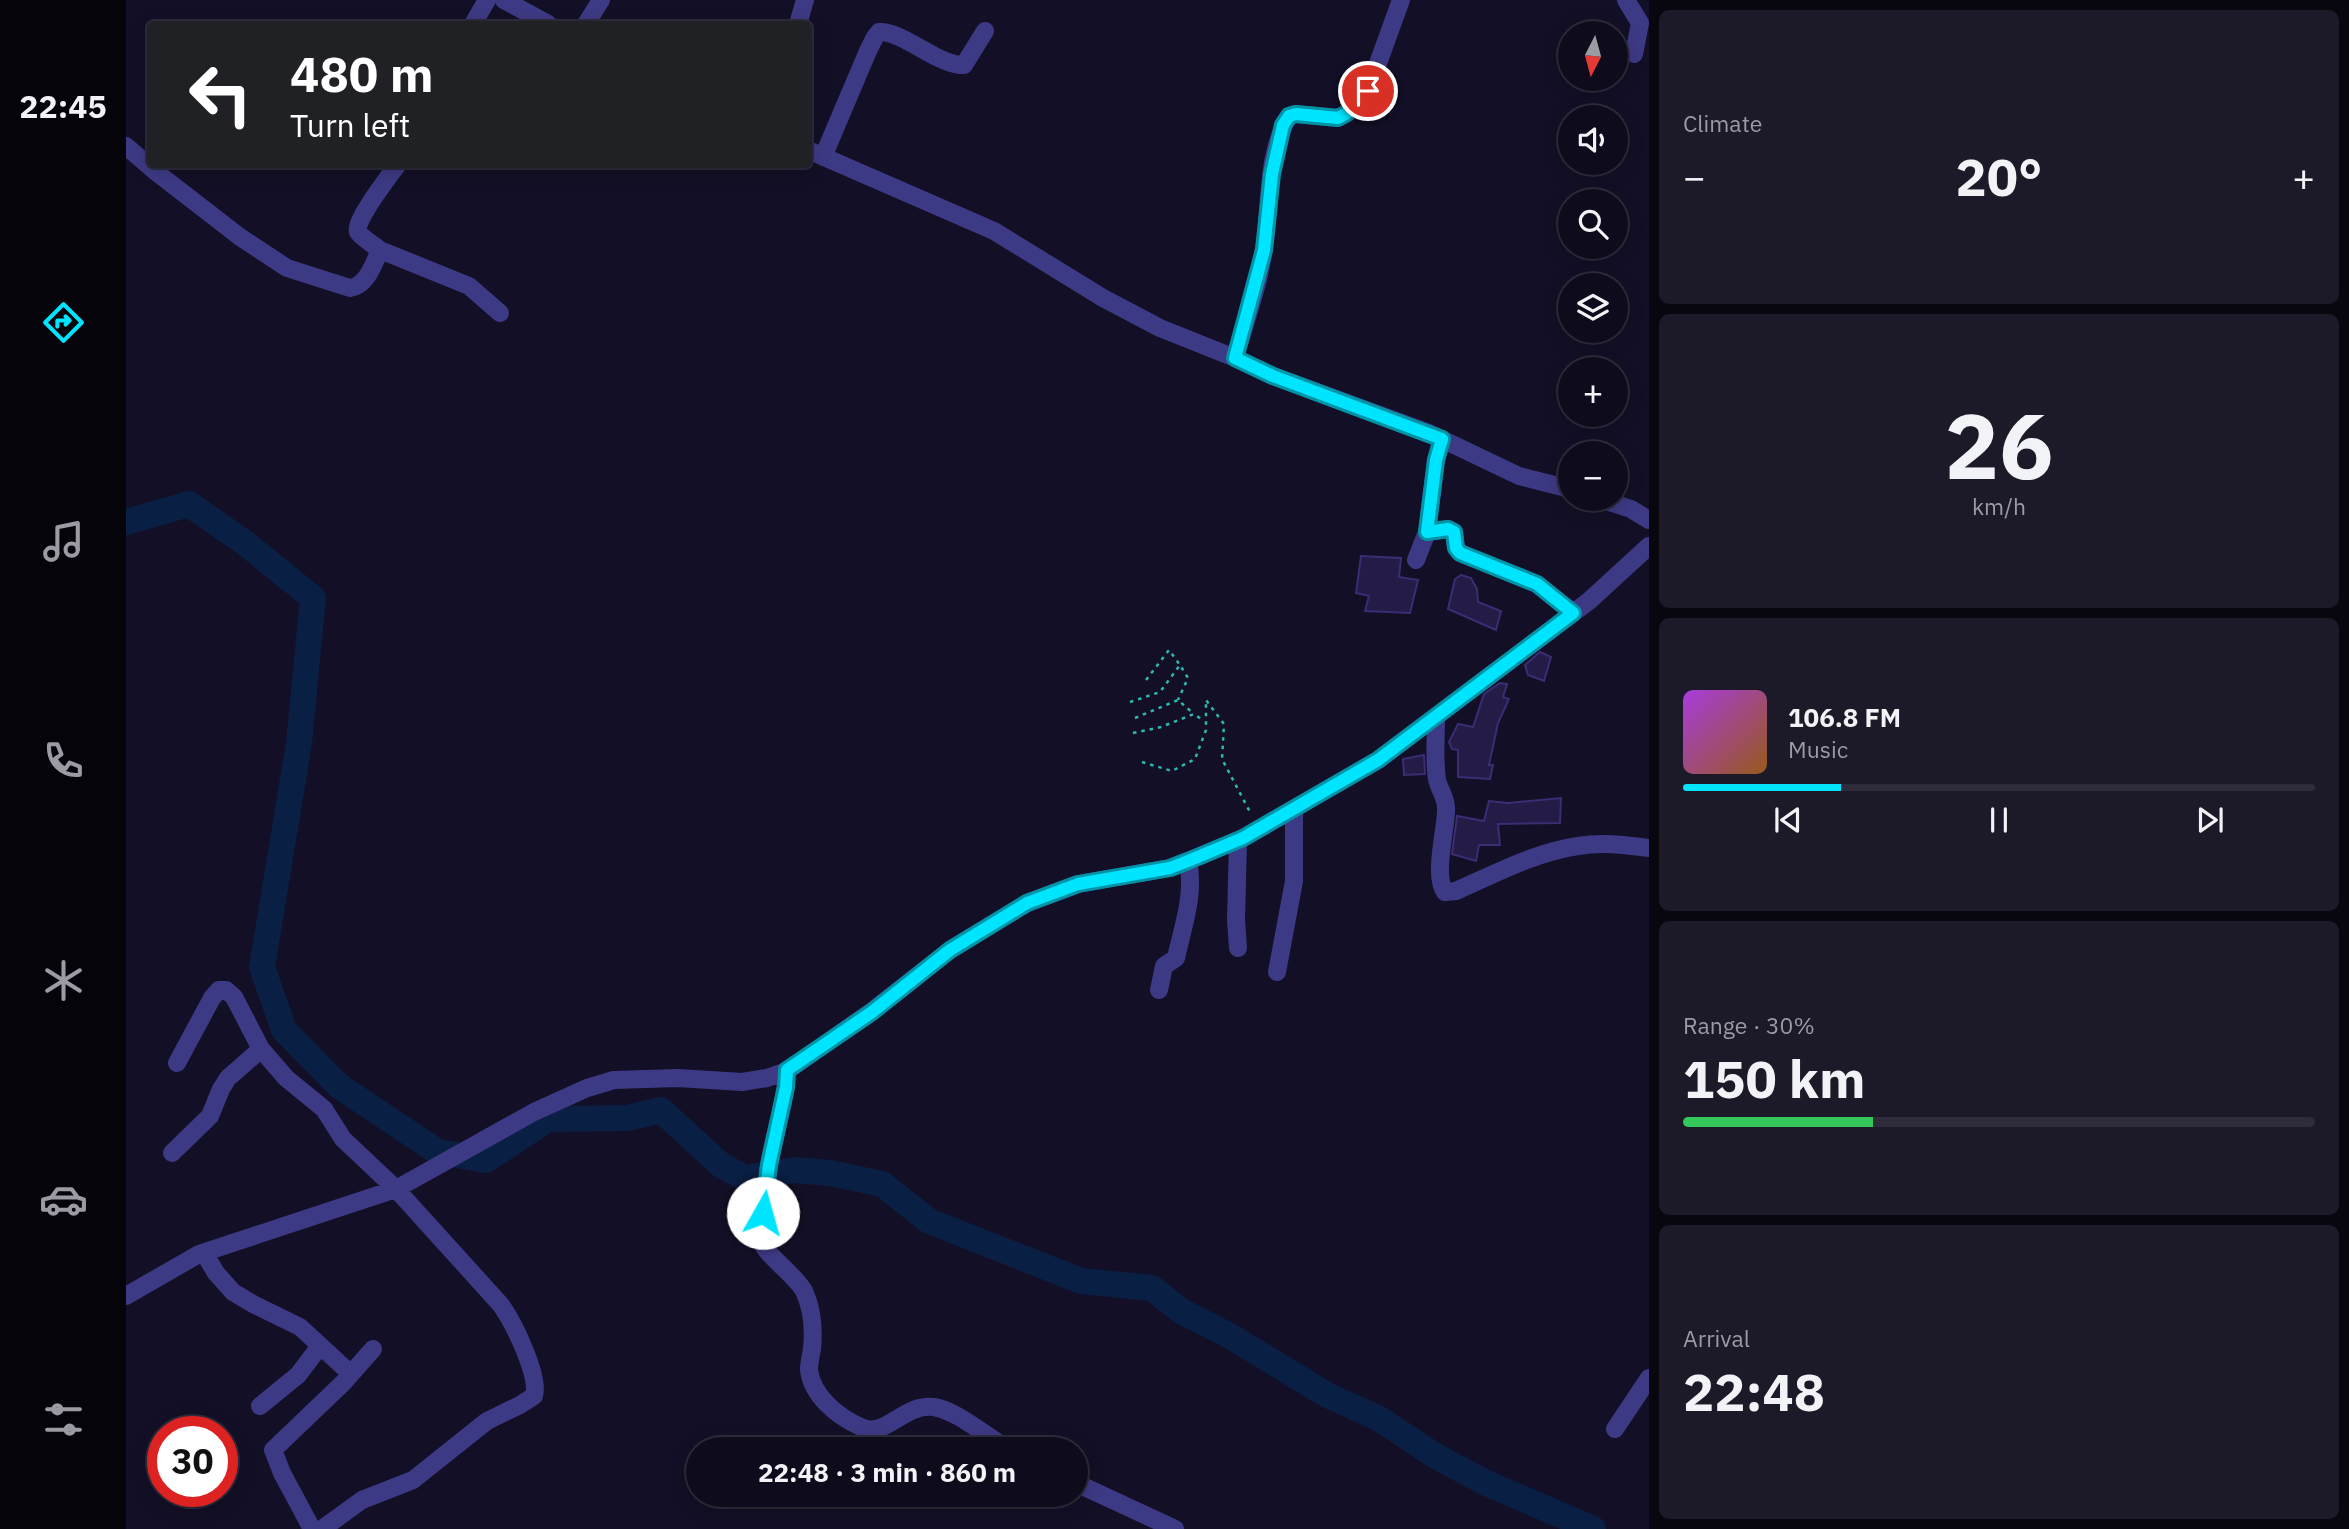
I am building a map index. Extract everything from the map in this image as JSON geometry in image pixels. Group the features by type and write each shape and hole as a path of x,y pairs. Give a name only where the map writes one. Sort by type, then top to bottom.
{"street":[{"path":"474,21 486,0"},
{"path":"504,0 525,5 544,21"},
{"path":"588,21 601,0"},
{"path":"800,21 805,0"},
{"path":"1235,358 1264,250 1272,174 1283,125 1289,116 1296,114 1338,118 1354,106 1368,91 1401,0"},
{"path":"1626,0 1640,23 1634,54"},
{"path":"985,31 964,65 935,56 892,34 879,32 816,153 994,231 1103,298 1160,328 1273,376 1442,439 1519,476 1558,486"},
{"path":"126,146 147,163"},
{"path":"154,168 240,237 287,268 337,286 357,288 363,283 380,250"},
{"path":"395,168 363,214 357,228 359,232 380,250 469,286 500,313"},
{"path":"1416,560 1427,532 1436,460 1442,439"},
{"path":"1628,508 1649,520"},
{"path":"1427,532 1448,529 1454,532 1456,548 1460,553 1537,584 1573,613"},
{"path":"126,1296 204,1253 396,1189 534,1112 587,1088 614,1080 678,1078 743,1082 767,1078 787,1070 872,1012 950,950 1027,903 1078,884 1170,868 1238,841 1378,760 1573,613 1649,546"},
{"path":"1436,717 1437,780 1446,801 1447,811 1441,843 1441,885 1445,892 1456,891 1543,855 1577,846 1614,844 1649,848"},
{"path":"1277,972 1294,881 1294,809"},
{"path":"1238,841 1238,948"},
{"path":"1159,990 1164,966 1176,958 1191,892 1188,861"},
{"path":"177,1063 212,998 219,990 226,990 234,997 261,1049 286,1078 324,1109 343,1139 396,1189 509,1318 535,1379 534,1396 487,1421 413,1480 362,1500 322,1529"},
{"path":"172,1153 210,1116 228,1079 261,1049"},
{"path":"787,1070 786,1087 769,1165 760,1237 762,1247 794,1276 804,1290 811,1310 809,1370 816,1390 830,1407 860,1427 870,1430 882,1428 919,1407 949,1412 990,1437"},
{"path":"204,1253 216,1273 233,1292 300,1327 351,1374"},
{"path":"260,1406 298,1375 320,1346"},
{"path":"312,1529 282,1473 273,1450 292,1434 373,1349"},
{"path":"1615,1429 1647,1385"},
{"path":"1088,1489 1175,1529"}],"path":[{"path":"1135,718 1178,699 1188,678 1169,650 1146,680"},
{"path":"1130,702 1160,692 1180,665"},
{"path":"1178,699 1206,722"},
{"path":"1142,762 1172,771 1195,759 1206,730 1206,700 1224,724 1222,760 1259,829"},
{"path":"1133,733 1161,727 1194,714"}],"building":[{"path":"1361,556 1401,558 1399,577 1418,580 1410,613 1365,611 1369,596 1356,593"},
{"path":"1461,575 1471,578 1477,589 1478,602 1501,611 1496,630 1448,609 1455,579"},
{"path":"1540,652 1551,657 1544,681 1528,675 1525,665"},
{"path":"1500,683 1507,684 1503,697 1509,699 1498,723 1489,765 1493,765 1490,779 1458,777 1458,750 1452,749 1449,742 1458,724 1473,727 1484,694"},
{"path":"1424,755 1425,774 1404,775 1403,759"},
{"path":"1561,798 1560,823 1498,824 1500,845 1479,845 1476,861 1452,854 1457,816 1484,821 1489,801 1508,803"}],"waterway":[{"path":"126,522 189,504 245,543 313,598 299,743 262,967 284,1030 339,1086 438,1152 486,1160 548,1119 628,1118 661,1110 721,1165 745,1178 795,1170 830,1173 882,1184 929,1221 1081,1281 1152,1288 1181,1311 1230,1336 1327,1395 1380,1419 1434,1455 1484,1482 1593,1529"}],"route":[{"path":"763,1213 787,1070 872,1012 950,950 1027,903 1078,884 1170,868 1243,838 1378,760 1573,613 1537,584 1460,553 1456,548 1454,532 1448,529 1427,532 1436,460 1442,439 1273,376 1235,358 1264,250 1272,174 1283,125 1289,116 1296,114 1338,118 1347,113 1368,91"}]}
